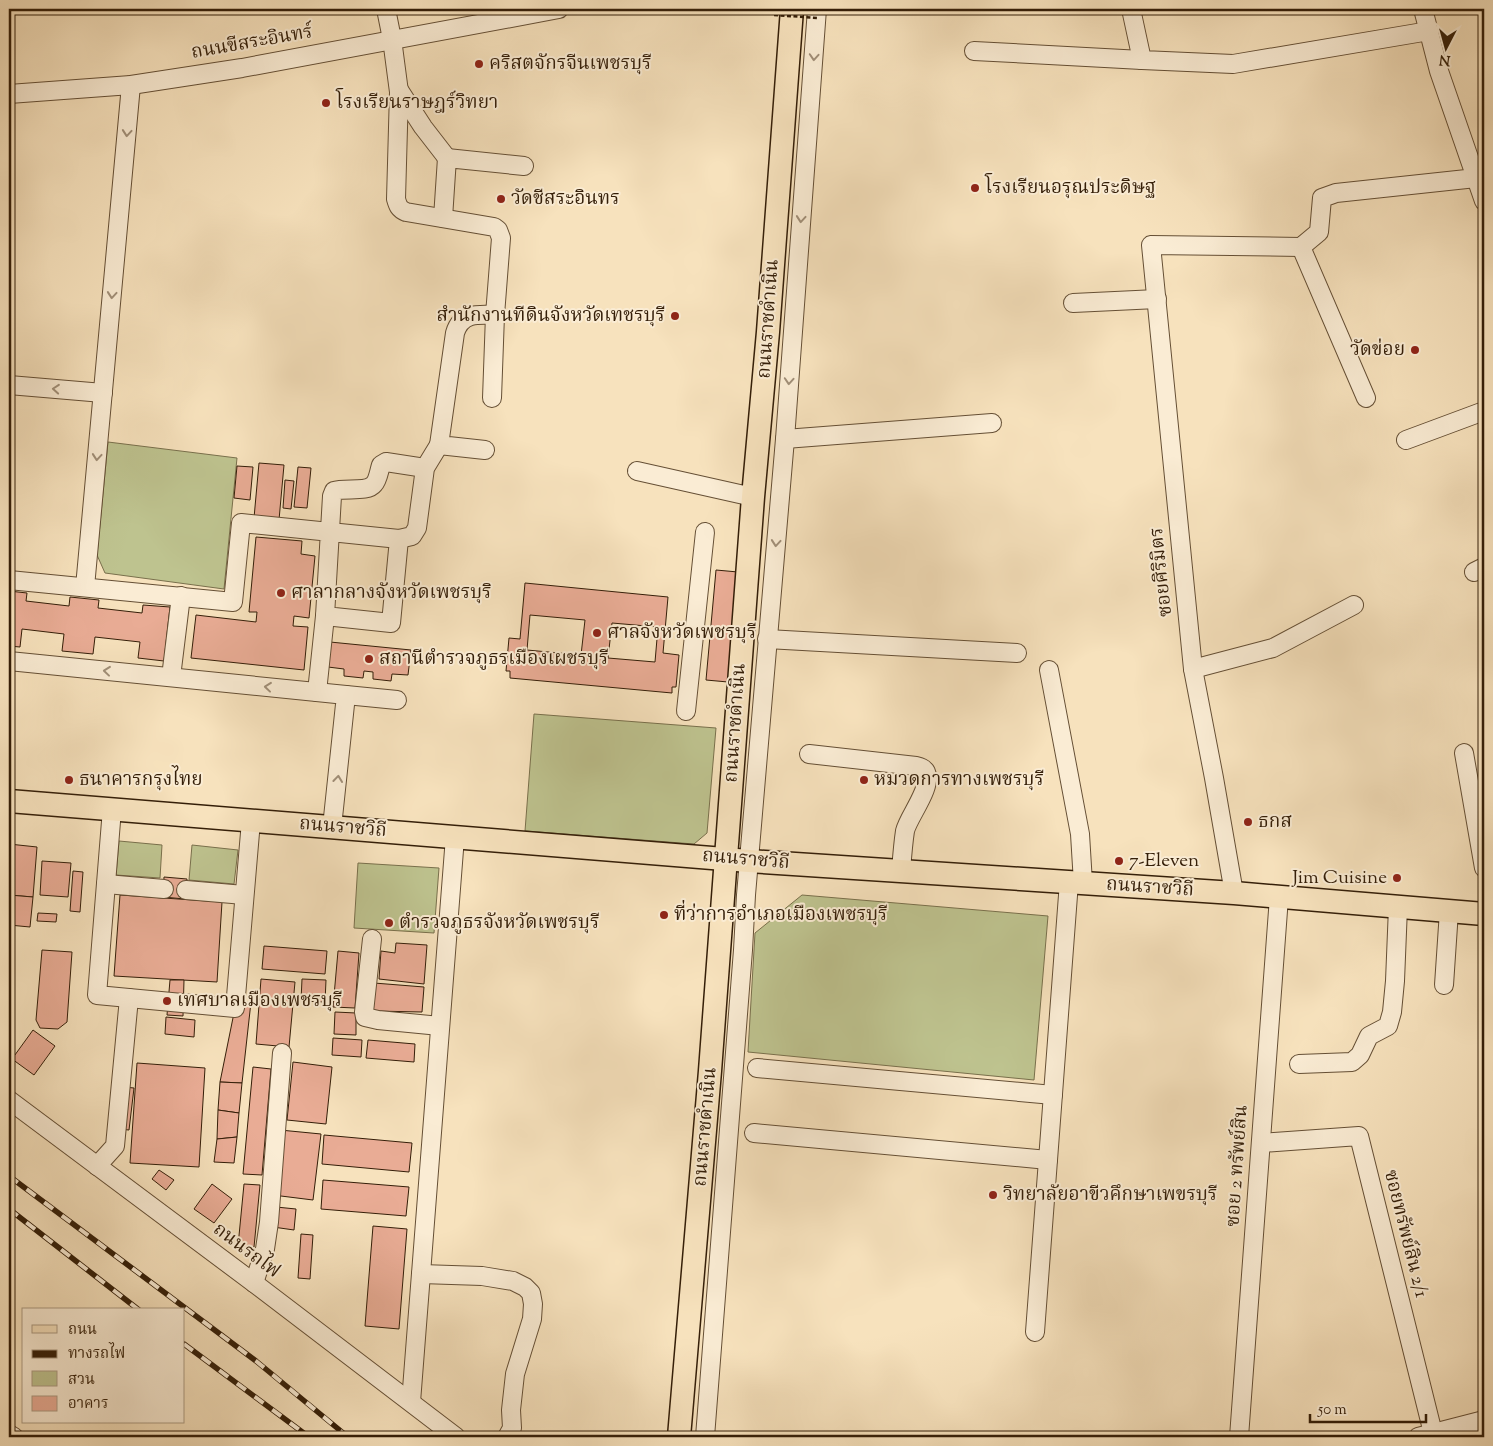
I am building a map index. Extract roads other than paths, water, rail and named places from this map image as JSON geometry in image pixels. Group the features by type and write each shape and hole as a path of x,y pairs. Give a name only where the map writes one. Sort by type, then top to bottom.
{"main road":[{"name":"ถนนราชดำเนิน","path":"680,1437 753,497 768,332 784,98 783,12"},
{"name":"ถนนราชวิถี","path":"9,801 749,861 1234,893 1484,914"}],"street":[{"path":"386,9 399,90 396,198 400,209 406,212 486,224 498,230 502,238 495,315 492,398"},
{"name":"ถนนขีสระอินทร์","path":"9,94 131,84 242,68 559,9"},
{"path":"1131,9 1142,60"},
{"path":"1423,9 1439,71 1484,201"},
{"path":"705,1437 744,950 749,861 785,439 818,14"},
{"path":"974,51 1234,64 1429,31"},
{"path":"85,587 131,84"},
{"path":"399,90 423,127 447,158 442,218"},
{"path":"784,98 811,101"},
{"path":"447,158 524,166"},
{"path":"1366,398 1301,247 1319,232 1322,198 1336,193 1476,178"},
{"name":"ซอยศิริมิตร","path":"1234,893 1193,668 1152,245 1301,247"},
{"path":"1073,303 1157,299"},
{"path":"9,580 233,602 241,523 399,539 412,536 417,528 425,468 439,445 455,333 458,324 462,319 468,317 495,315"},
{"path":"768,332 792,335"},
{"path":"9,385 103,394"},
{"path":"1406,440 1484,411"},
{"path":"785,439 992,423"},
{"path":"439,445 485,450"},
{"path":"317,692 325,616 332,496 334,491 372,487 376,482 381,465 386,462 425,468"},
{"path":"637,471 753,497"},
{"path":"686,710 705,532"},
{"path":"325,616 391,623 399,539"},
{"path":"172,677 181,596"},
{"path":"1193,668 1273,648 1354,605"},
{"path":"767,639 1017,653"},
{"path":"742,654 766,657"},
{"path":"9,661 397,700"},
{"path":"1035,1332 1053,1095 1080,834 1049,670"},
{"path":"332,827 346,695"},
{"path":"1464,753 1484,868"},
{"path":"809,754 916,766 923,769 927,774 918,807 906,830 901,871"},
{"path":"112,810 97,995 235,1008 250,821"},
{"path":"411,1402 455,837"},
{"path":"106,884 164,888"},
{"path":"186,890 244,895"},
{"name":"ซอย 2 ทรัพย์สิน","path":"1239,1437 1279,897"},
{"path":"1299,1064 1352,1062 1360,1055 1369,1036 1388,1026 1396,981 1398,907"},
{"path":"1444,985 1449,911"},
{"path":"372,939 365,1017 440,1026"},
{"path":"98,1166 115,1146 129,998"},
{"path":"254,1283 265,1250 282,1053"},
{"path":"757,1068 1053,1095"},
{"path":"710,1070 733,1072"},
{"name":"ถนนรถไฟ","path":"9,1100 456,1437"},
{"path":"754,1133 1048,1160"},
{"name":"ซอยทรัพย์สิน 2/1","path":"1261,1143 1359,1136 1428,1436"},
{"path":"421,1274 482,1276 513,1281 531,1293 533,1304 532,1319 515,1374 511,1410 512,1428 507,1437"},
{"path":"1428,1436 1484,1420"},
{"path":"9,1434 14,1437"}],"railway":[{"path":"9,1176 256,1361 348,1437"},
{"path":"9,1209 136,1308"},
{"path":"185,1345 309,1437"}],"place":[{"name":"คริสตจักรจีนเพชรบุรี","path":"479,64"},
{"name":"โรงเรียนราษฎร์วิทยา","path":"326,103"},
{"name":"โรงเรียนอรุณประดิษฐ","path":"975,188"},
{"name":"วัดชีสระอินทร","path":"501,199"},
{"name":"สำนักงานทีดินจังหวัดเทชรบุรี","path":"675,316"},
{"name":"วัดข่อย","path":"1415,350"},
{"name":"ศาลากลางจังหวัดเพชรบุริ","path":"281,593"},
{"name":"ศาลจังหวัดเพชรบุรี","path":"597,633"},
{"name":"สถานีตำรวจภูธรเมืองเผชรบุรี","path":"369,659"},
{"name":"ธนาคารกรุงไทย","path":"69,780"},
{"name":"หมวดการทางเพชรบุรี","path":"864,780"},
{"name":"ธกส","path":"1248,822"},
{"name":"7-Eleven","path":"1119,861"},
{"name":"Jim Cuisine","path":"1397,878"},
{"name":"ที่ว่าการอำเภอเมืองเพชรบุรี","path":"664,915"},
{"name":"ตำรวจภูธรจังหวัดเพชรบุรี","path":"389,923"},
{"name":"เทศบาลเมืองเพชรบุรี","path":"167,1001"},
{"name":"วิทยาลัยอาขีวคึกษาเพขรบุรี","path":"993,1195"}]}
